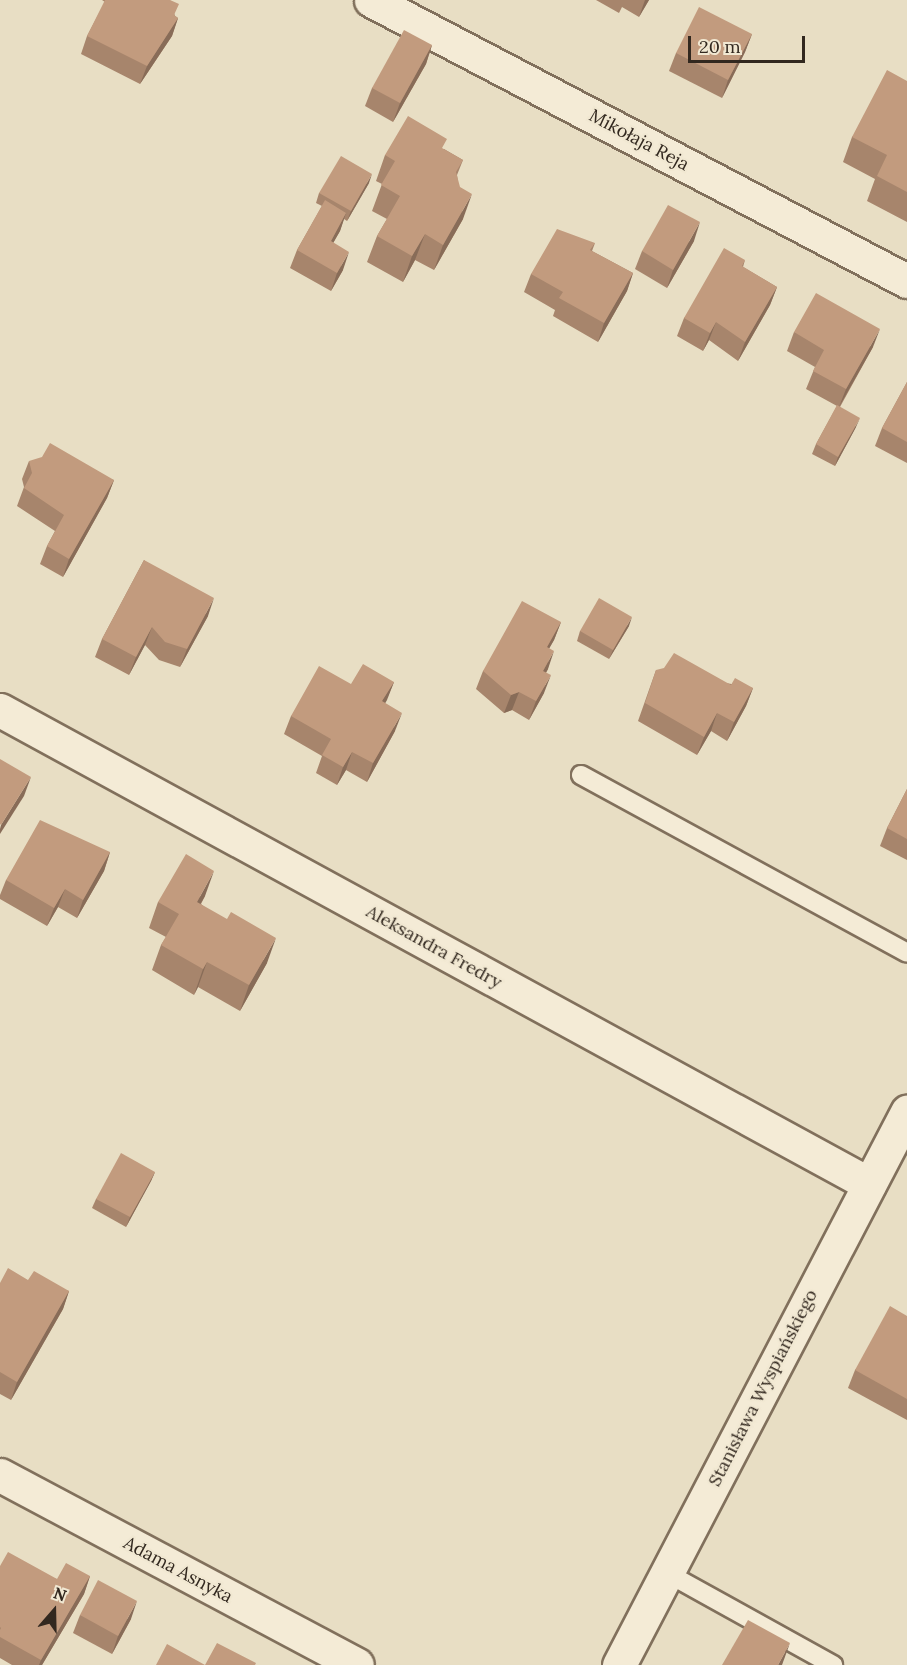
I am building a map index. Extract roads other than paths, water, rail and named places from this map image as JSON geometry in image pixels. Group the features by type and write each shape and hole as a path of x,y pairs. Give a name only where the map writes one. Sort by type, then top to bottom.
{"street":[{"name":"Mikołaja Reja","path":"371,0 907,281"},
{"name":"Aleksandra Fredry","path":"0,710 869,1184"},
{"name":"Stanisława Wyspiańskiego","path":"619,1665 907,1112"},
{"name":"Adama Asnyka","path":"0,1475 357,1665"}],"lane":[{"path":"581,775 907,952"},
{"path":"667,1573 833,1665"}]}
